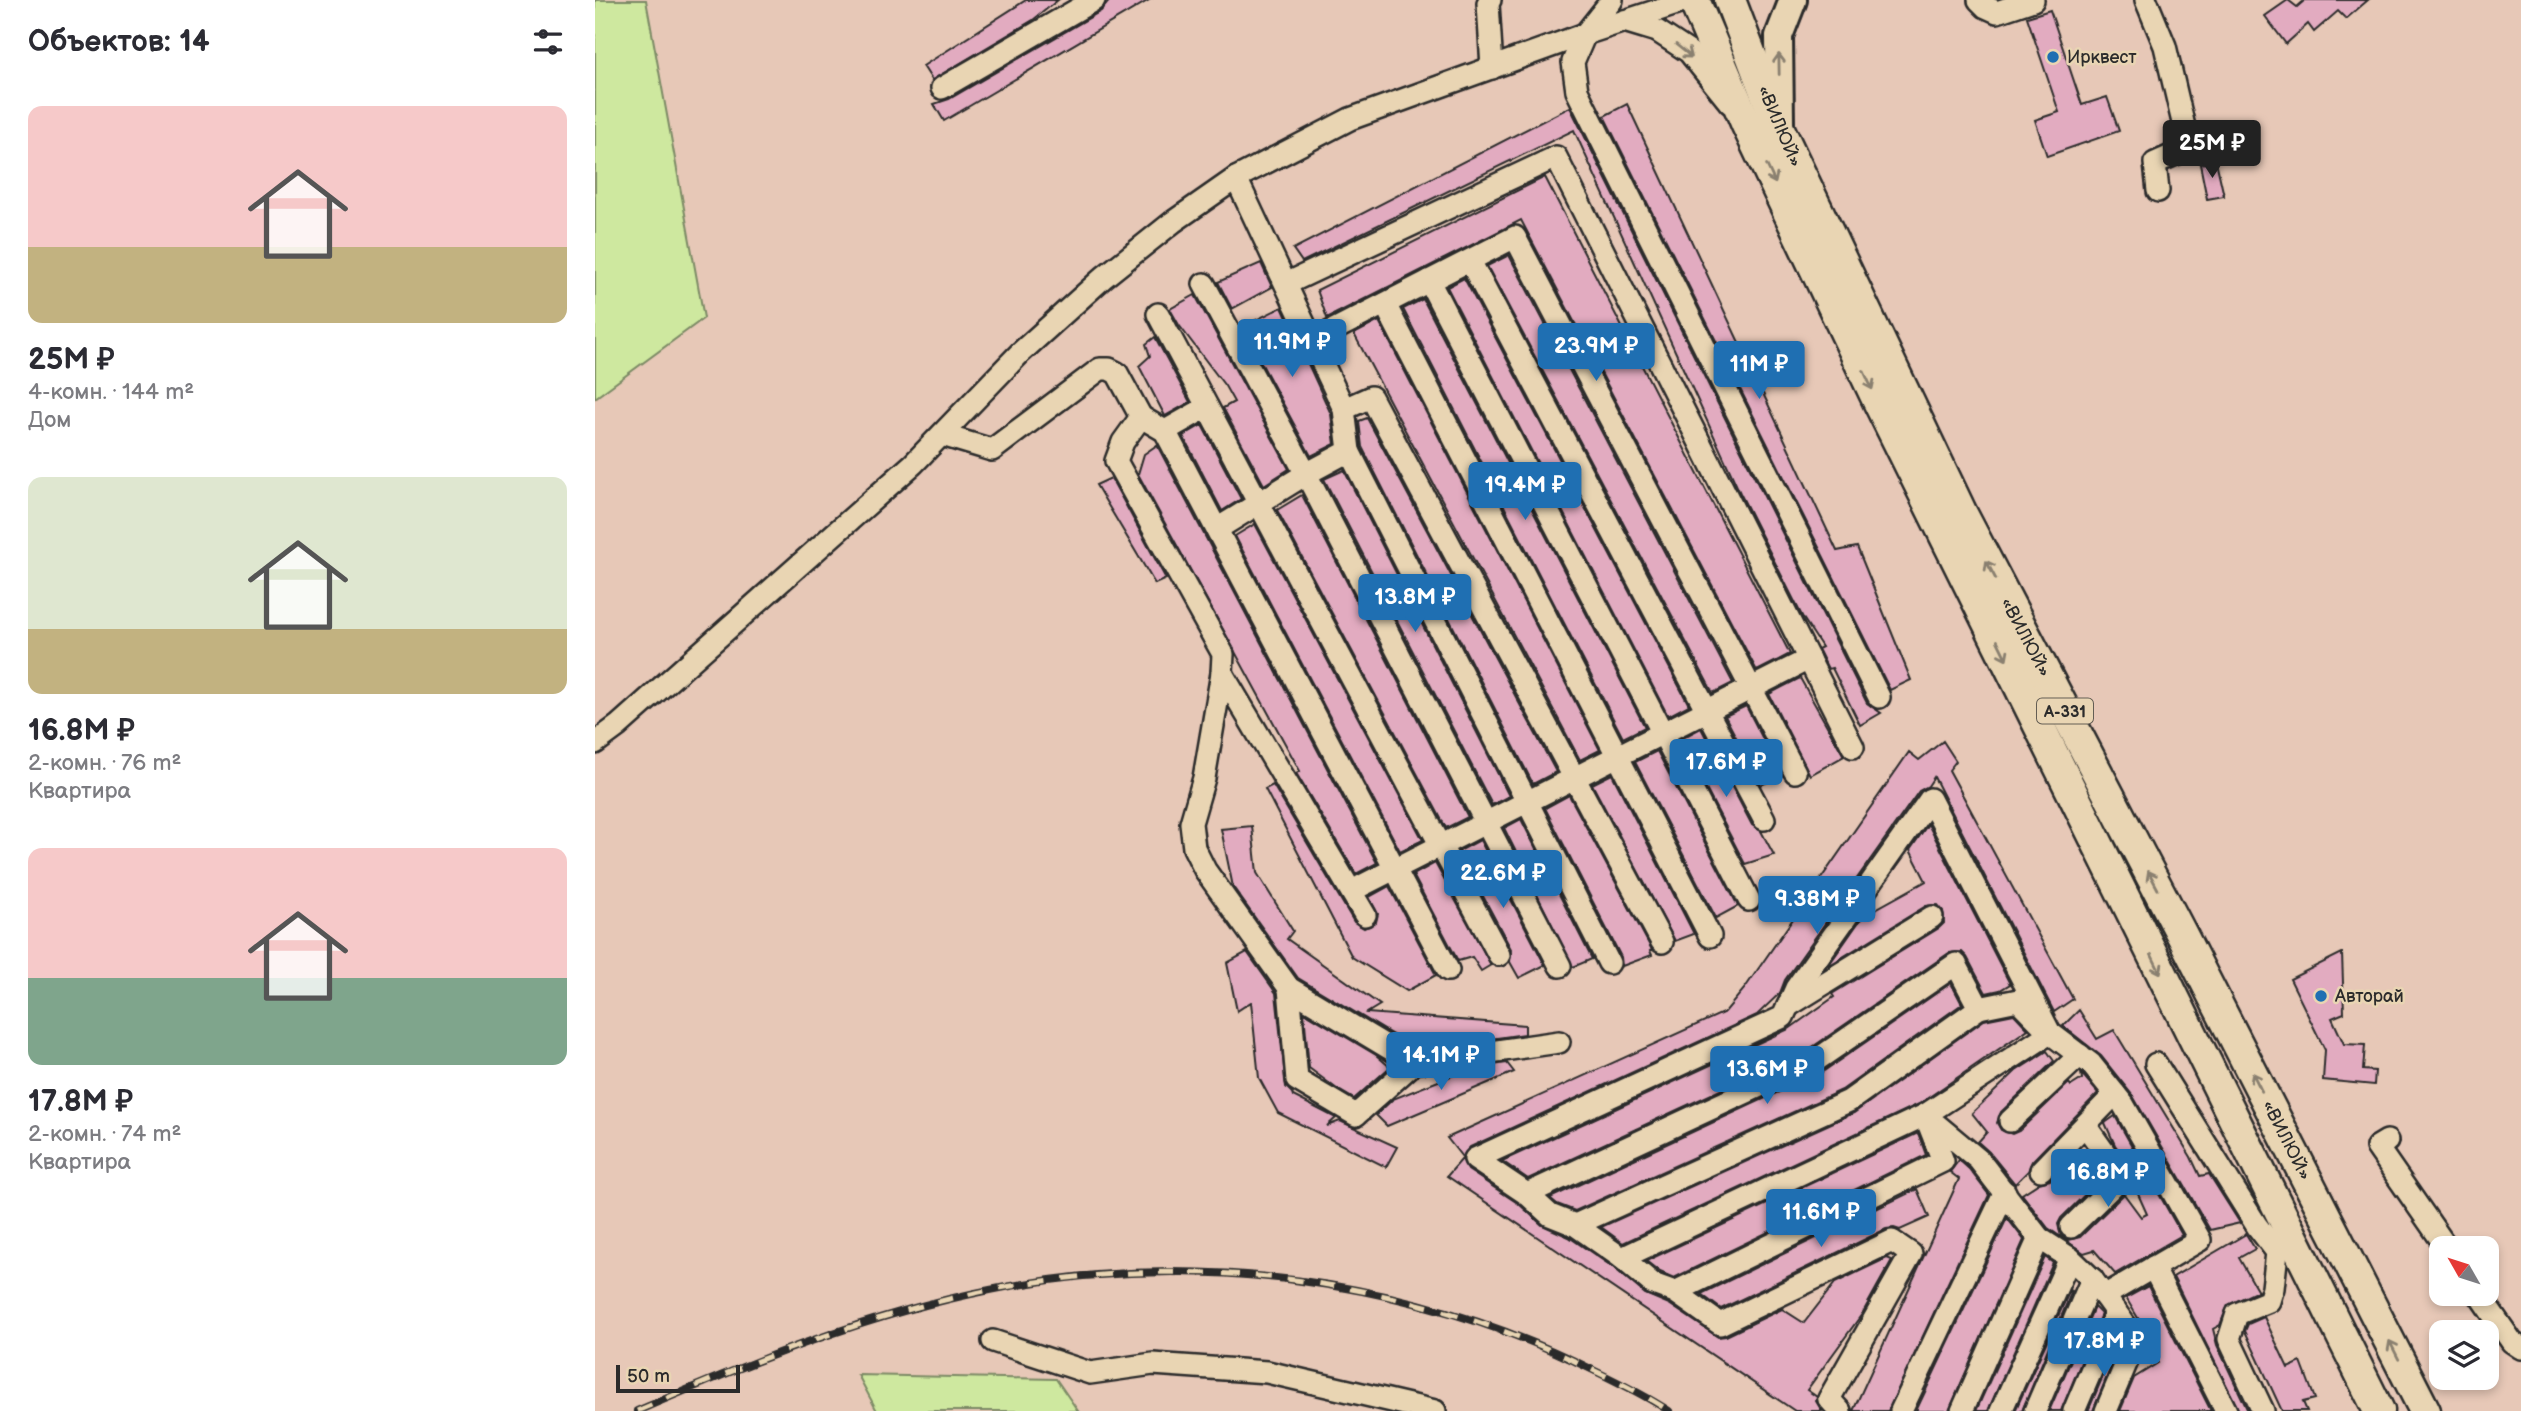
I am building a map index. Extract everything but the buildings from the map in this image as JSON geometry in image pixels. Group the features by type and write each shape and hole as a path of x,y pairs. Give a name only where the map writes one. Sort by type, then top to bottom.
{"highway":[{"name":"«ВИЛЮЙ»","path":"1691,0 1746,123 2286,1247 2379,1411"},
{"name":"«ВИЛЮЙ»","path":"1730,0 1780,131 1962,514 2189,947 2425,1411"}],"main road":[{"path":"1780,131 1779,36 1794,0"}],"street":[{"path":"1067,16 1082,0"},
{"path":"942,88 1094,0"},
{"path":"1490,0 1492,68"},
{"path":"1612,0 1585,34 1573,62 1577,90 1879,697"},
{"path":"595,743 628,717 913,464 1020,353 1104,277 1173,222 1236,178 1350,119 1585,34 1691,0"},
{"path":"1979,0 1997,12 2033,0"},
{"path":"2146,0 2165,46 2189,148 2155,163 2158,191"},
{"path":"1624,21 1657,32 1689,52 1746,123"},
{"path":"1286,284 1556,157 1853,747"},
{"path":"1236,178 1344,409 1349,451 1609,963"},
{"path":"1313,341 1515,237 1795,772"},
{"path":"1470,261 1764,819"},
{"path":"1429,281 1749,900"},
{"path":"1203,284 1306,474 1560,966"},
{"path":"1385,304 1710,936"},
{"path":"1158,314 1499,955"},
{"path":"941,435 992,450 1100,369 1117,373 1141,417 1165,431 1448,970"},
{"path":"1344,409 1371,397 1662,942"},
{"path":"1165,431 1207,407"},
{"path":"1141,417 1123,442 1116,461 1223,654 1205,778 1191,823 1193,848 1205,870 1289,988 1413,1063"},
{"path":"1217,529 1349,451"},
{"path":"1361,886 1809,659"},
{"path":"1222,673 1365,915"},
{"path":"1840,1411 1829,1399 1911,1254 1892,1241 1720,1324 1675,1292 1653,1284 1575,1225 1550,1215 1527,1194 1475,1159 1783,1017 1796,988 1930,799 2050,1033"},
{"path":"1788,1006 1932,917"},
{"path":"1527,1194 1818,1059 1956,964 1979,1008"},
{"path":"1289,988 1297,1080 1356,1115 1413,1063 1559,1042"},
{"path":"1575,1225 1849,1101 1979,1008 2018,1000 2050,1033 2091,1064 2115,1094 2200,1240 2104,1296 2035,1411"},
{"path":"1622,1258 1925,1115 2050,1033"},
{"path":"2010,1121 2080,1055"},
{"path":"2156,1064 2257,1226 2286,1247 2269,1301 2237,1314 2229,1339 2263,1411"},
{"path":"2041,1171 2115,1094"},
{"path":"1925,1115 1979,1160 2039,1238 2070,1258 2104,1296 2136,1340 2106,1411"},
{"path":"1675,1292 1943,1161 1925,1115"},
{"path":"2071,1227 2122,1177 2085,1125"},
{"path":"2387,1141 2377,1147 2439,1236"},
{"path":"1901,1411 2005,1192"},
{"path":"1962,1411 2039,1238"},
{"path":"2001,1411 2070,1258"},
{"path":"2153,1267 2226,1411"},
{"path":"2074,1411 2104,1296"},
{"path":"2487,1306 2512,1342 2521,1348"},
{"path":"993,1341 1090,1373 1153,1364 1267,1372 1435,1411"}],"green space":[{"path":"595,0 646,0 704,318 595,398"},
{"path":"858,1375 1056,1379 1078,1411 877,1411"}],"railway":[{"path":"637,1411 811,1341 899,1312 990,1290 1066,1278 1143,1273 1221,1273 1298,1280 1375,1294 1450,1313 1523,1339 1612,1379 1669,1411"}],"place":[{"name":"Ирквест","path":"2053,57"},
{"name":"Авторай","path":"2321,996"}]}
